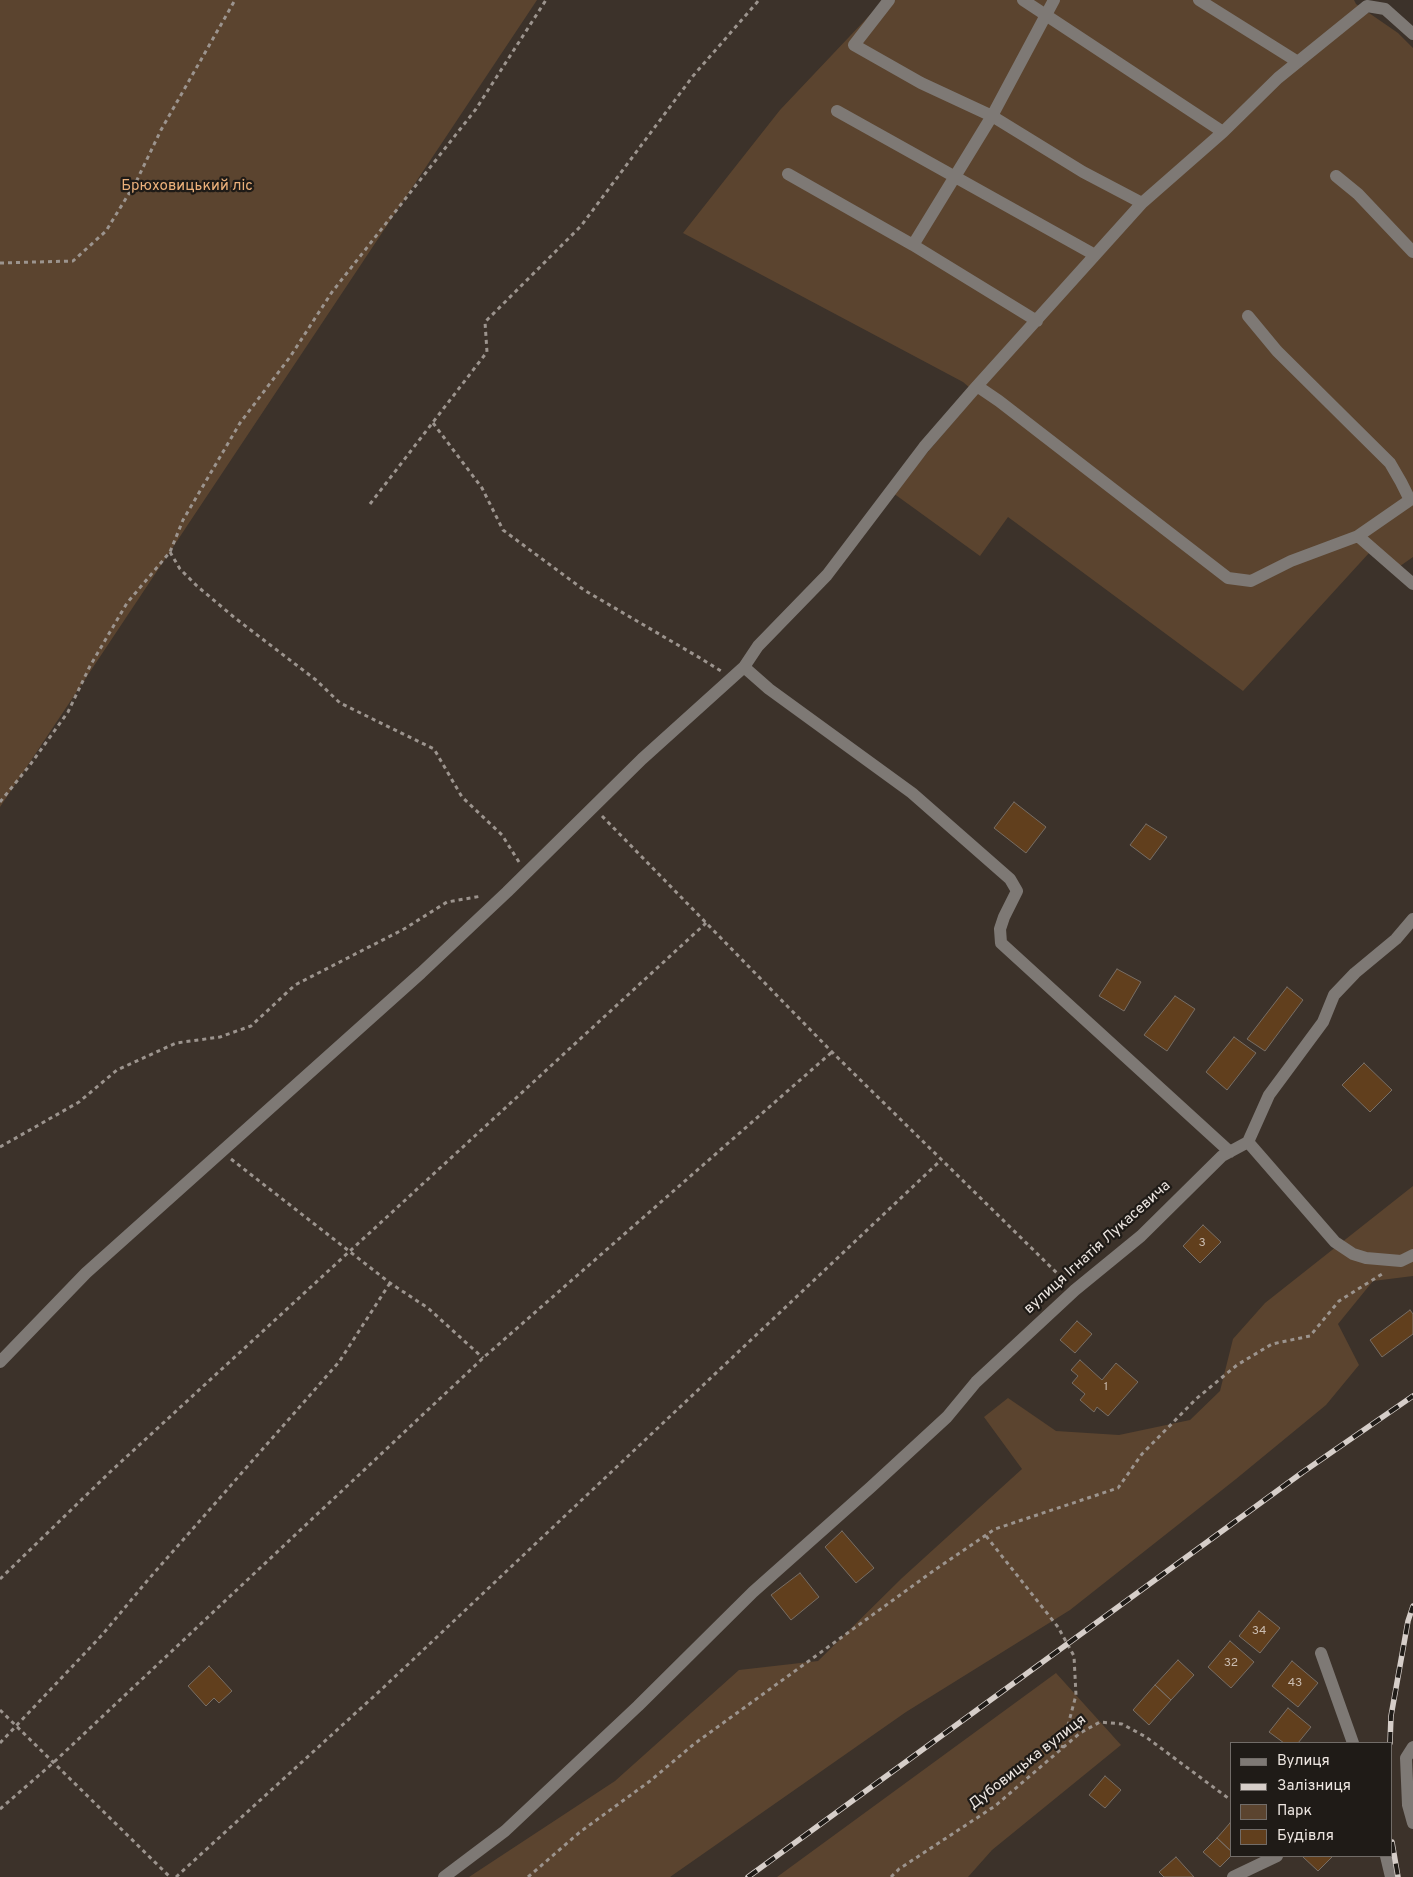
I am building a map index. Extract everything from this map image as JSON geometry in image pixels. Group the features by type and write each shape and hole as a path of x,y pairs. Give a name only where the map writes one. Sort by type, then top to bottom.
{"street":[{"path":"889,0 854,45 921,83 992,116 1083,172 1142,203"},
{"path":"1023,0 1223,132"},
{"path":"913,245 992,116 1054,0"},
{"path":"1199,0 1298,62"},
{"path":"0,1362 86,1274 421,973 507,892 642,759 744,667 758,646 827,575 924,447 1142,203 1223,132 1278,78 1365,3 1385,9 1413,34"},
{"path":"837,111 1095,255"},
{"path":"788,174 913,245 1036,321"},
{"path":"1336,176 1358,194 1413,252"},
{"path":"977,386 1228,578 1251,581 1291,561 1358,536 1412,500 1390,463 1277,351 1248,316"},
{"path":"1358,536 1413,584"},
{"path":"744,667 769,689 912,793 1010,879 1017,892 1000,929 1001,943 1230,1152"},
{"path":"1413,919 1396,938 1355,973 1334,995 1323,1022 1269,1095 1248,1142 1335,1242 1353,1254 1366,1258 1401,1261 1413,1255"},
{"name":"вулиця Ігнатія Лукасевича","path":"444,1877 505,1831 638,1706 753,1592 872,1487 947,1417 976,1382 1075,1290 1141,1236 1222,1156 1248,1142"},
{"path":"1321,1654 1353,1742"},
{"path":"1413,1747 1406,1758 1408,1805 1413,1823"},
{"path":"1233,1877 1275,1857"},
{"path":"1386,1857 1391,1877"}],"path":[{"path":"0,263 74,261 106,231 136,182 162,130 235,0"},
{"path":"0,802 30,765 68,712 90,666 127,603 170,552 183,520 240,423 290,357 332,292 476,109 546,0"},
{"path":"370,504 487,352 485,322 581,226 693,76 759,0"},
{"path":"433,423 482,488 504,530 584,590 732,678"},
{"path":"170,552 180,569 197,586 235,618 316,680 340,703 434,749 462,797 502,835 526,873"},
{"path":"593,807 832,1052 1075,1290"},
{"path":"0,1147 79,1102 117,1070 176,1044 220,1037 251,1026 295,985 404,930 447,902 507,892"},
{"path":"0,1579 110,1472 706,923"},
{"path":"0,1810 53,1763 483,1358 832,1052"},
{"path":"221,1151 390,1283 428,1308 483,1358"},
{"path":"176,1877 383,1688 941,1160"},
{"path":"528,1877 580,1832 650,1781 694,1744 936,1569 996,1529 1118,1488 1142,1454 1196,1399 1237,1365 1272,1344 1310,1336 1339,1301 1401,1261"},
{"path":"0,1743 102,1636 147,1581 339,1362 390,1283"},
{"path":"986,1536 1058,1627 1074,1656 1076,1695 1061,1749"},
{"path":"0,1710 170,1877"},
{"name":"Дубовицька вулиця","path":"890,1877 899,1869 995,1806 1080,1733 1100,1722 1122,1724 1146,1737 1230,1800"}],"green space":[{"name":"Брюховицький ліс","path":"0,0 537,0 0,807"},
{"path":"884,0 1354,0 1356,4 1398,33 1413,48 1413,557 1393,571 1369,553 1243,691 1008,517 980,556 893,493 977,394 963,382 683,233 780,110"},
{"path":"1413,1186 1413,1276 1373,1281 1338,1324 1359,1365 1326,1405 1236,1479 1070,1610 906,1712 670,1877 469,1877 615,1781 739,1670 818,1661 902,1578 1022,1469 984,1417 1008,1398 1056,1431 1119,1435 1190,1420 1220,1391 1233,1339 1265,1303"},
{"path":"1056,1673 1121,1745 992,1850 968,1877 777,1877"}],"building":[{"path":"1014,802 1046,827 1026,853 994,828"},
{"path":"1146,824 1167,837 1150,860 1130,845"},
{"path":"1117,969 1141,982 1124,1011 1099,996"},
{"path":"1287,987 1303,1000 1265,1051 1247,1039"},
{"path":"1175,996 1195,1009 1167,1051 1144,1035"},
{"path":"1234,1037 1256,1053 1227,1090 1206,1072"},
{"path":"1364,1063 1392,1090 1370,1112 1342,1085"},
{"path":"1203,1225 1221,1242 1200,1263 1183,1246"},
{"path":"1410,1310 1413,1314 1413,1334 1382,1357 1370,1340"},
{"path":"1077,1321 1092,1334 1075,1353 1060,1340"},
{"path":"1080,1360 1102,1380 1116,1363 1138,1382 1108,1416 1097,1407 1094,1412 1080,1400 1085,1394 1072,1383 1078,1376 1071,1370"},
{"path":"842,1531 874,1568 856,1583 825,1547"},
{"path":"800,1573 819,1597 791,1620 771,1595"},
{"path":"1259,1611 1280,1628 1260,1653 1239,1636"},
{"path":"1230,1641 1254,1662 1231,1688 1208,1667"},
{"path":"1178,1660 1194,1675 1171,1700 1155,1685"},
{"path":"1292,1661 1318,1683 1298,1707 1272,1686"},
{"path":"209,1666 232,1691 219,1703 214,1698 206,1706 188,1686"},
{"path":"1155,1685 1171,1700 1149,1725 1133,1710"},
{"path":"1288,1708 1311,1727 1299,1742 1283,1742 1269,1732"},
{"path":"1105,1776 1121,1790 1105,1808 1089,1795"},
{"path":"1230,1823 1230,1850 1217,1838"},
{"path":"1217,1838 1230,1850 1230,1857 1220,1867 1203,1852"},
{"path":"1176,1857 1194,1877 1164,1877 1159,1872"},
{"path":"1303,1857 1332,1857 1318,1871"}],"railway":[{"path":"748,1877 1303,1472 1413,1396"},
{"path":"1390,1742 1391,1716 1408,1621 1413,1606"},
{"path":"1393,1848 1398,1877"}]}
